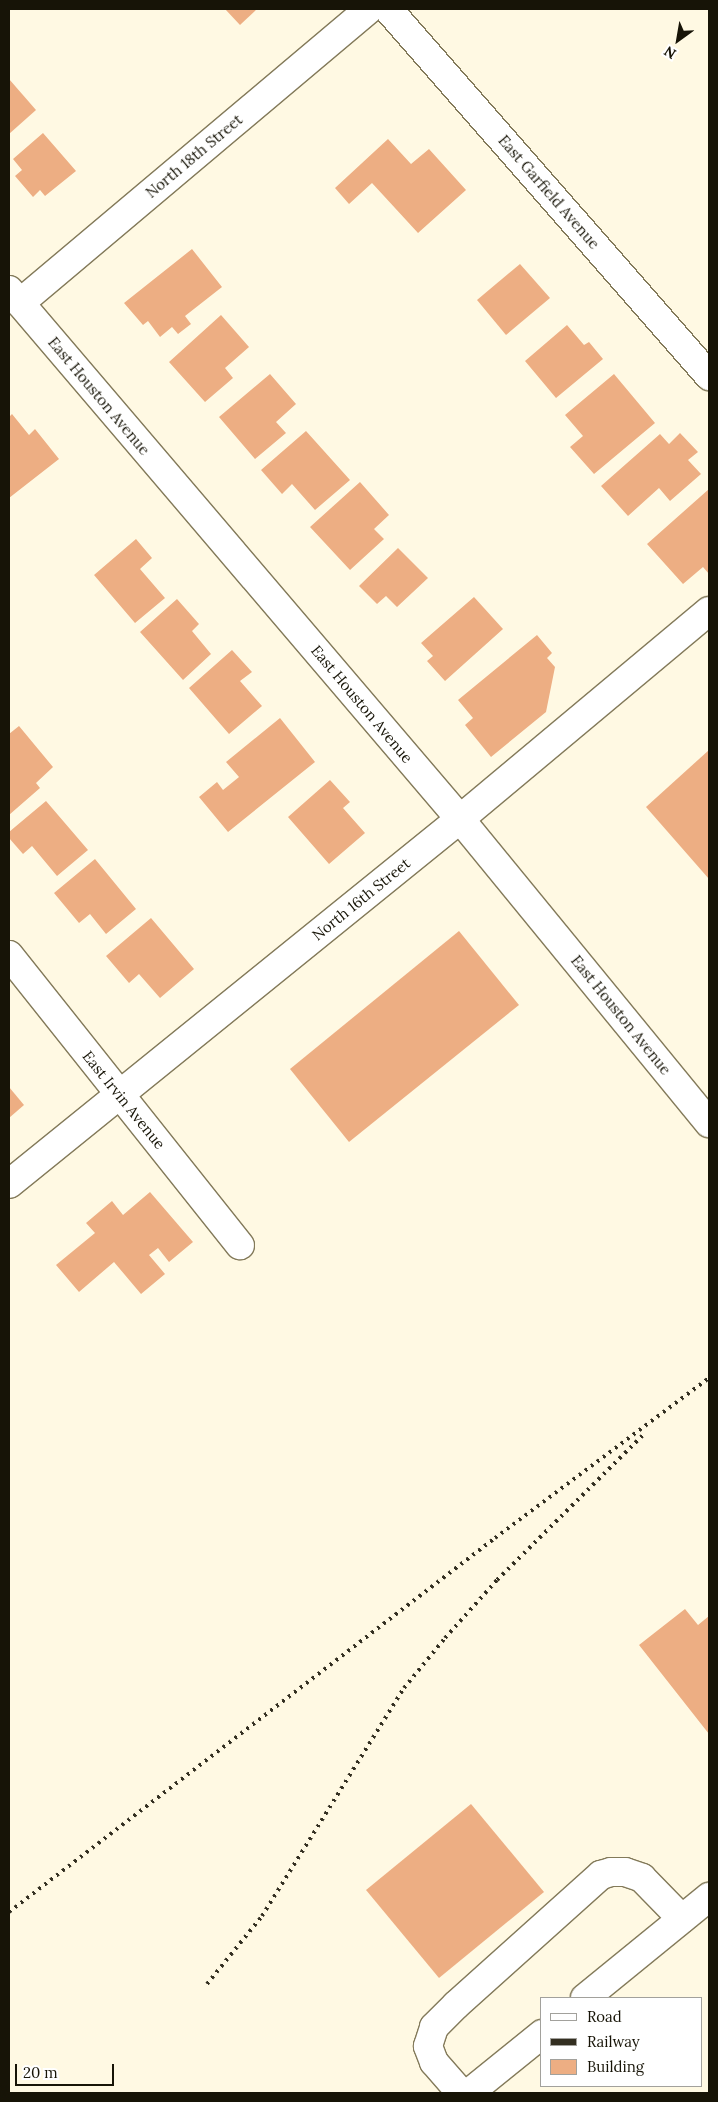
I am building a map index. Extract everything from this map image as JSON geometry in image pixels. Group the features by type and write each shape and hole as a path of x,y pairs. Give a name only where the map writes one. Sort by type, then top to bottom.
{"street":[{"name":"North 18th Street","path":"14,296 369,9"},
{"name":"East Garfield Avenue","path":"388,9 709,376"},
{"name":"East Houston Avenue","path":"14,296 460,819 709,1122"},
{"name":"North 16th Street","path":"9,1184 460,819 709,611"},
{"name":"East Irvin Avenue","path":"9,955 240,1245"},
{"path":"461,2093 434,2062 428,2046 434,2027 601,1875 610,1872 625,1872 642,1878 682,1920"},
{"path":"586,1997 709,1897"},
{"path":"469,2093 540,2036"}],"building":[{"path":"225,9 257,9 240,25"},
{"path":"9,79 36,110 9,134"},
{"path":"43,133 76,171 45,196 40,190 33,197 15,176 22,170 13,159"},
{"path":"388,139 411,164 429,149 466,190 418,233 372,183 349,204 335,188"},
{"path":"192,249 222,287 185,316 191,324 178,334 172,327 160,337 148,321 143,325 124,303"},
{"path":"520,264 550,298 506,335 477,300"},
{"path":"221,315 249,347 225,368 233,378 205,402 169,362"},
{"path":"567,325 584,345 589,342 603,359 556,398 525,361"},
{"path":"270,374 296,404 276,422 286,433 255,459 219,417"},
{"path":"614,374 655,423 594,474 570,447 583,436 565,415"},
{"path":"12,414 29,435 35,429 59,459 9,498 9,417"},
{"path":"306,431 350,480 315,510 292,484 282,494 261,470"},
{"path":"680,433 698,452 688,460 701,474 670,501 659,488 628,516 601,486 660,434 669,444"},
{"path":"360,482 389,515 374,529 384,539 350,570 310,527"},
{"path":"709,489 709,574 703,567 683,584 647,544"},
{"path":"136,539 152,558 140,569 165,598 135,623 94,575"},
{"path":"398,548 428,578 397,607 386,596 377,604 359,586"},
{"path":"474,597 503,629 445,681 427,661 433,656 421,643"},
{"path":"177,599 199,624 192,631 211,654 183,680 140,632"},
{"path":"537,635 552,653 547,658 555,667 546,712 491,757 465,725 473,718 458,700"},
{"path":"232,650 252,672 240,681 262,706 229,734 189,688"},
{"path":"280,718 315,762 228,832 199,797 217,782 223,790 239,777 226,762"},
{"path":"19,726 53,767 36,783 40,788 9,815 9,734"},
{"path":"709,750 709,879 646,807"},
{"path":"330,780 350,802 343,808 365,833 329,864 288,817"},
{"path":"46,801 88,850 57,876 32,846 23,854 9,838 9,832"},
{"path":"95,859 136,909 106,934 90,914 79,923 54,893"},
{"path":"151,918 194,969 160,998 139,974 129,983 106,956"},
{"path":"459,931 519,1005 349,1142 290,1069"},
{"path":"9,1087 24,1105 9,1118"},
{"path":"150,1192 193,1242 169,1262 158,1248 149,1255 165,1274 141,1294 114,1262 79,1292 56,1265 95,1233 86,1223 112,1201 123,1215"},
{"path":"685,1609 698,1625 709,1616 709,1734 639,1645"},
{"path":"471,1804 544,1892 439,1978 366,1890"}],"railway":[{"path":"9,1912 495,1538 709,1378"},
{"path":"207,1984 262,1916 404,1688 445,1638 497,1580 645,1433"}]}
